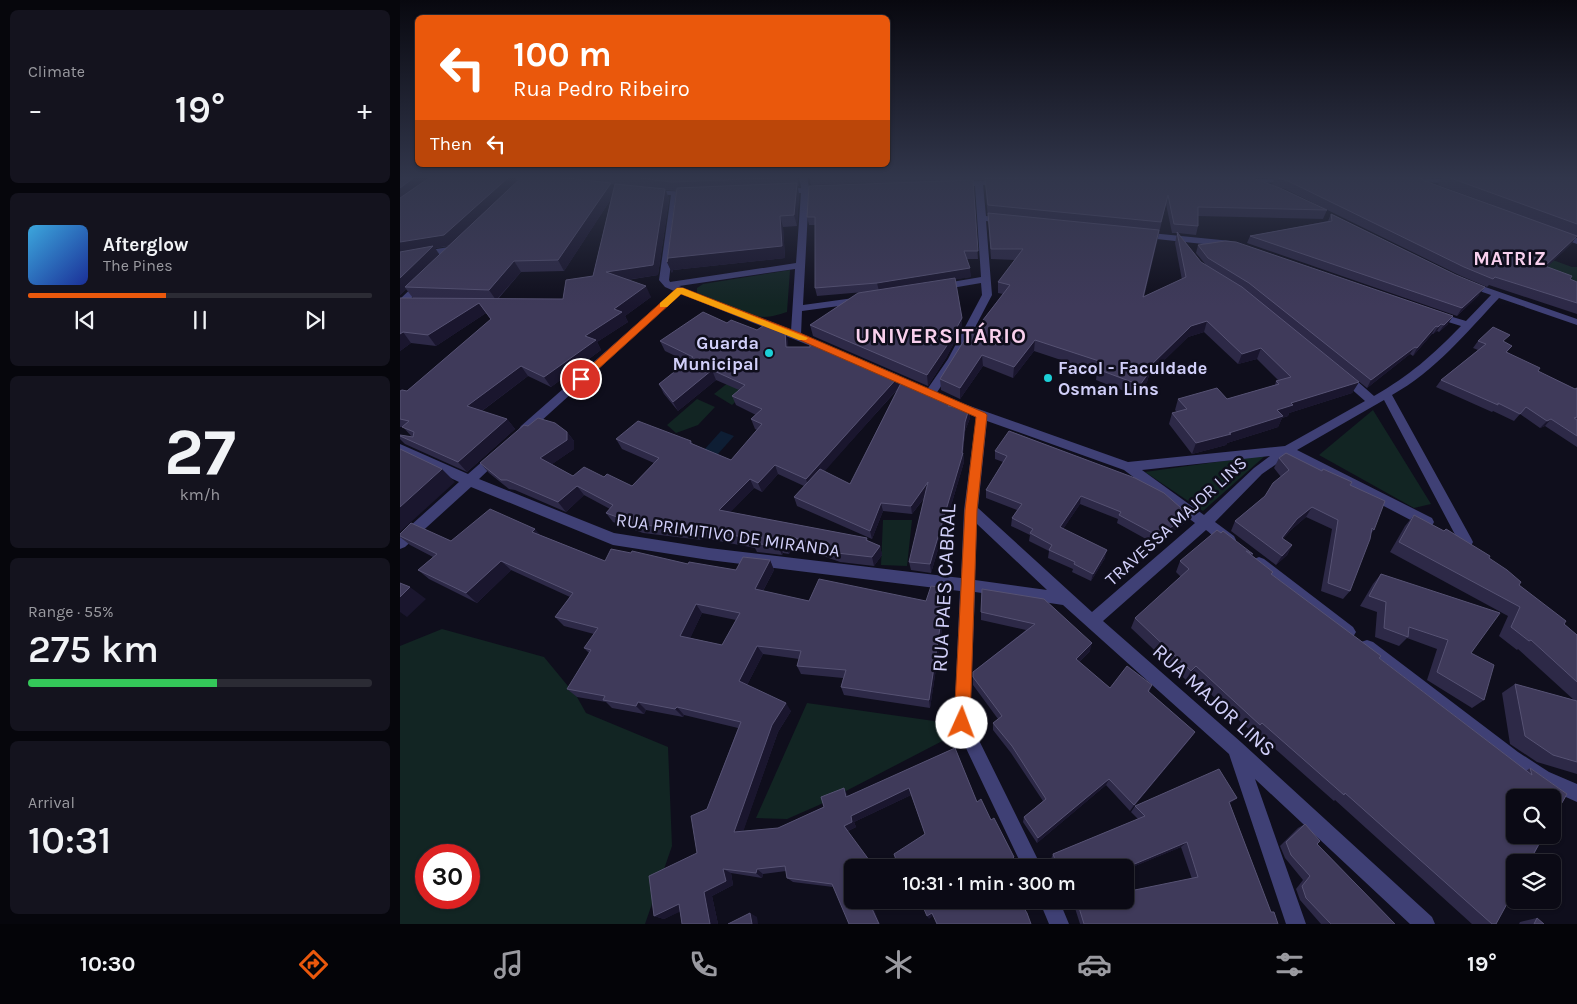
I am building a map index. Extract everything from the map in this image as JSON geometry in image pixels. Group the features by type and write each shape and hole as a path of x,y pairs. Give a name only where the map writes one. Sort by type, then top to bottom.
{"street":[{"path":"672,219 664,280 668,285 832,351"},
{"path":"796,335 802,219"},
{"path":"982,219 987,296 953,360 926,392 982,415 1128,467 1206,522 1496,747 1543,778 1577,793"},
{"path":"990,219 1011,222"},
{"path":"1546,230 1577,241"},
{"path":"1130,234 1244,247"},
{"path":"1179,239 1190,254"},
{"path":"400,258 458,246 441,262"},
{"path":"668,285 800,265"},
{"path":"400,304 428,276"},
{"path":"1455,279 1496,296 1577,322"},
{"path":"930,288 987,280"},
{"path":"519,434 680,290"},
{"name":"TRAVESSA MAJOR LINS","path":"1092,621 1206,522 1258,471 1287,450 1372,400 1402,385 1432,362 1496,296"},
{"path":"798,310 874,298"},
{"path":"400,304 420,304"},
{"path":"1430,312 1467,326"},
{"path":"1337,370 1372,400"},
{"path":"1386,394 1466,542"},
{"name":"RUA PAES CABRAL","path":"982,415 971,510 966,585 962,723 1029,859"},
{"path":"400,542 505,448"},
{"name":"RUA PRIMITIVO DE MIRANDA","path":"400,449 468,480 613,539 728,556 1067,599"},
{"path":"1128,467 1287,450 1466,542 1480,554"},
{"name":"RUA MAJOR LINS","path":"971,510 1067,599 1236,749 1425,924"},
{"path":"1236,749 1296,924"},
{"path":"1052,909 1058,924"}],"green space":[{"path":"1525,255 1539,255 1572,267 1577,267 1577,287"},
{"path":"790,270 787,312 776,315 764,317 748,314 697,293 697,288 703,284"},
{"path":"744,370 760,379 732,405 714,394"},
{"path":"697,399 715,407 698,425 676,433 667,425"},
{"path":"1373,410 1431,504 1414,508 1319,455"},
{"path":"1266,455 1203,511 1145,472"},
{"path":"883,520 912,520 907,566 881,565"},
{"path":"442,629 544,657 577,697 586,713 668,747 672,846 645,924 400,924 400,646"},
{"path":"807,703 934,721 950,737 819,805 787,819 756,818"}],"water":[{"path":"721,431 734,436 717,455 703,451"}],"building":[{"path":"400,219 462,219 444,235 400,242"},
{"path":"477,219 586,219 558,260 514,261 489,290 405,287"},
{"path":"607,219 660,219 653,265 606,272 646,286 614,309 622,312 585,336 596,340 544,377 521,366 467,406 507,419 458,462 400,436 413,437 414,432 402,427 409,421 400,419 400,391 407,391 491,319 479,303 428,335 403,332 400,334 400,298 563,299 566,280 593,276"},
{"path":"673,219 780,219 782,246 668,258 667,262"},
{"path":"815,219 976,219 978,251 964,251 970,268 877,283 815,288"},
{"path":"989,219 1050,219 1159,230 1143,297 1186,277 1177,232 1201,262 1242,287 1359,382 1291,403 1293,405 1277,410 1283,416 1229,433 1231,434 1196,443 1172,413 1187,409 1178,399 1217,388 1227,399 1279,384 1276,381 1291,377 1261,348 1242,354 1207,321 1191,326 1146,370 1150,371 1140,385 1097,369 1102,362 1035,340 1014,367 982,355 960,388 940,379 965,339 966,342 1010,285 998,282 1023,249 991,249"},
{"path":"1132,219 1162,219 1161,222"},
{"path":"1173,219 1198,219 1198,226 1174,224"},
{"path":"1332,219 1341,219 1456,275 1485,287 1462,308 1250,236 1332,221"},
{"path":"1366,219 1530,219 1577,236 1545,266 1572,276 1570,279 1577,282 1577,303 1495,277 1493,279 1464,267"},
{"path":"1564,219 1577,219 1577,224"},
{"path":"1225,241 1236,242 1453,316 1444,325 1436,326 1417,348 1415,347 1371,380 1249,283 1208,258 1198,245"},
{"path":"433,246 400,278 400,252"},
{"path":"955,278 962,318 946,347 927,375 810,325 858,293"},
{"path":"703,312 727,323 731,320 757,330 766,324 785,331 786,347 810,347 810,338 899,376 806,479 775,465 758,483 750,479 719,510 867,538 866,540 880,546 872,557 837,553 790,536 785,545 779,544 778,546 752,543 754,539 698,529 696,531 636,524 606,513 613,505 577,486 558,502 507,480 501,480 480,463 524,425 528,426 538,418 555,423 567,432 567,440 540,458 573,476 584,467 604,477 607,474 632,486 659,458 616,439 638,421 691,441 690,443 731,460 762,424 751,419 762,409 732,396 745,385 712,370 673,402 659,384 693,357 660,341"},
{"path":"1493,327 1510,335 1503,341 1512,346 1506,352 1540,368 1538,371 1575,389 1577,388 1577,417 1574,418 1577,420 1577,436 1551,419 1547,421 1526,407 1520,414 1441,380 1486,344 1478,341"},
{"path":"903,379 953,400 948,406 969,409 965,422 963,453 930,564 909,562 928,482 911,506 881,503 870,531 794,497 820,469 850,484"},
{"path":"1009,431 1135,478 1164,493 1189,515 1158,536 1119,515 1121,512 1081,496 1060,527 1107,550 1093,574 1074,564 1075,562 1049,550 1052,545 1030,533 1033,529 1012,518 1022,504 986,490 1007,456 995,451"},
{"path":"400,449 442,469 400,507"},
{"path":"1286,453 1322,471 1323,469 1352,482 1350,485 1385,501 1374,530 1372,528 1370,539 1350,591 1328,583 1338,520 1312,507 1297,519 1282,538 1292,545 1282,556 1235,521 1265,496 1273,483 1289,470 1279,458"},
{"path":"490,509 535,529 532,532 605,561 611,549 631,553 632,551 688,564 689,562 736,570 743,557 770,560 755,589 809,601 819,579 926,601 931,586 946,588 929,700 841,687 846,670 797,666 801,651 757,646 739,681 786,703 772,725 734,832 778,828 824,807 821,797 844,788 846,797 955,748 977,802 981,799 991,820 994,818 1014,857 1012,859 896,859 894,854 925,834 909,788 851,816 852,822 844,826 868,859 844,859 844,909 872,909 879,924 849,924 832,884 787,878 785,866 757,869 756,873 723,869 726,881 704,892 710,924 682,924 679,904 654,916 649,876 697,853 691,816 707,809 741,722 677,707 675,709 638,702 636,706 603,700 605,696 567,689 591,650 584,648 598,628 555,617 573,593 501,561 466,593 418,570 437,554 400,536 411,523 451,541","holes":["696,604 740,613 722,645 680,636"]},
{"path":"1414,515 1444,531 1446,529 1490,556 1489,558 1521,582 1519,585 1566,621 1564,624 1577,635 1577,682 1531,640 1529,641 1511,627 1520,607 1399,542"},
{"path":"1217,530 1221,533 1223,531 1253,554 1246,551 1273,572 1271,574 1381,656 1379,658 1532,775 1530,768 1560,789 1506,789 1506,844 1539,844 1533,854 1506,854 1506,906 1496,924 1492,924 1345,793 1344,795 1262,723 1260,725 1196,666 1191,671 1135,618 1189,569 1180,561"},
{"path":"1381,574 1500,613 1471,653 1494,665 1484,700 1437,672 1448,640 1409,627 1408,637 1384,628 1386,602 1369,596"},
{"path":"400,583 410,587 400,597"},
{"path":"982,589 1044,599 1092,643 1076,659 1110,688 1127,666 1152,685 1148,691 1195,732 1134,805 1109,779 1038,838 1024,817 1046,799 1012,746 993,723 1002,716 973,677 973,672 1035,624 981,612"},
{"path":"1515,684 1577,701 1577,762 1553,755 1525,736"},
{"path":"1219,769 1237,798 1229,802 1271,912 1274,912 1278,924 1084,924 1079,909 1134,909 1134,890 1198,877 1187,842 1134,864 1134,859 1055,859 1053,854 1145,816 1135,806"},
{"path":"1561,790 1567,794 1561,804"},
{"path":"1305,824 1320,841 1317,844 1395,924 1331,924 1306,898 1302,886 1310,876 1291,855 1286,842"},
{"path":"924,909 1025,909 1031,924 937,924 932,913 927,916"},
{"path":"750,913 752,924 728,924"},
{"path":"1537,918 1544,924 1534,924"}],"slow traffic":[{"path":"664,305 680,290 803,338"}],"place":[{"name":"Guarda Municipal","path":"769,353"},
{"name":"Facol - Faculdade Osman Lins","path":"1048,378"}],"district":[{"name":"MATRIZ","path":"1510,259"},
{"name":"UNIVERSITÁRIO","path":"941,336"}],"route":[{"path":"581,379 680,290 796,335 982,415 971,510 966,585 962,723"}]}
